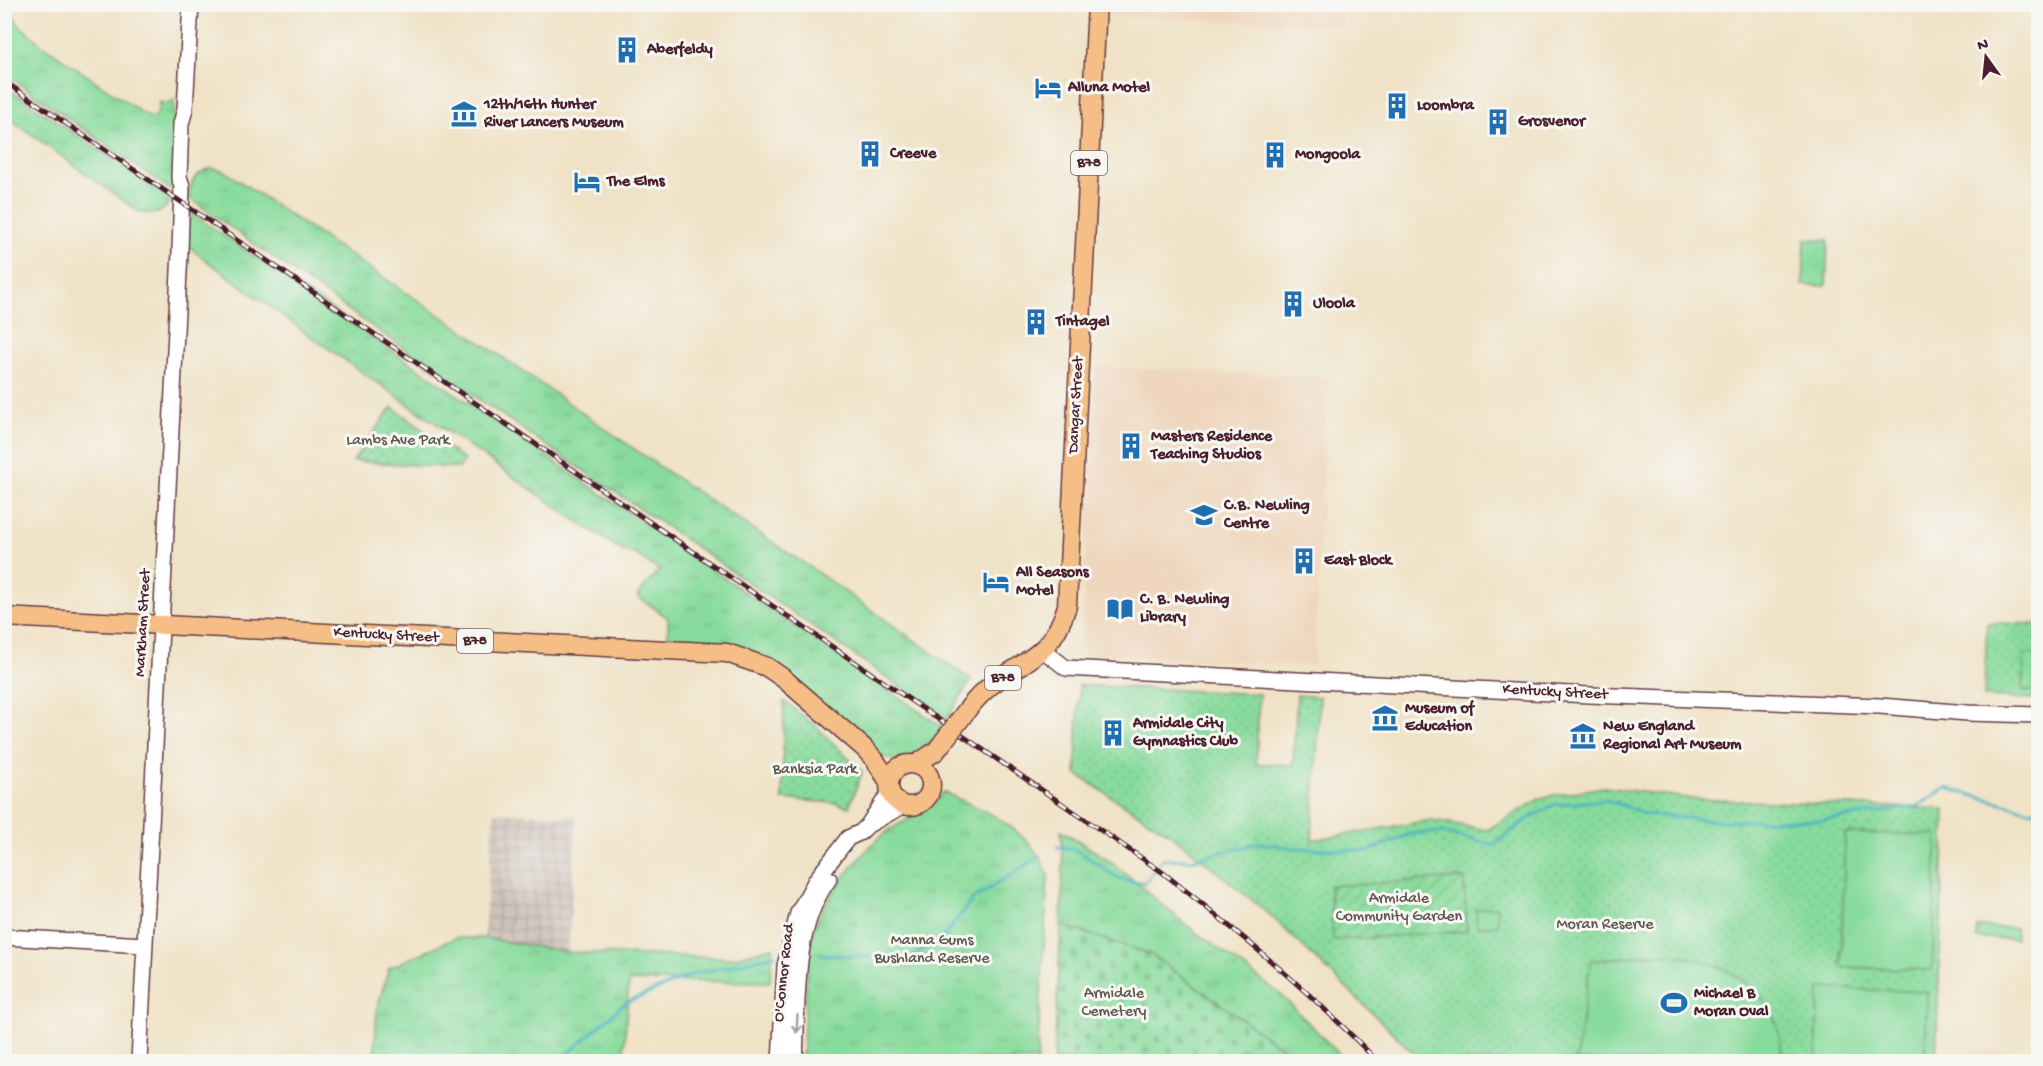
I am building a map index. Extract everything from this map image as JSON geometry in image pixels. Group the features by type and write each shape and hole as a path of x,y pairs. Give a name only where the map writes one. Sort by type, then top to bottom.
{"main road":[{"name":"Dangar Street","path":"898,776 939,746 979,695 1043,650 1055,632 1067,606 1097,4"},
{"name":"Kentucky Street","path":"4,617 727,653 767,667 783,678 875,760 898,776"},
{"name":"Dangar Street","path":"930,777 939,746"},
{"name":"B78","path":"926,771 931,784 928,796 917,805 904,805 898,802 898,776 926,771"}],"street":[{"name":"Markham Street","path":"139,1062 180,252 181,124 185,109 191,4"},
{"name":"Kentucky Street","path":"1043,650 1066,669 2038,715"},
{"name":"O'Connor Road","path":"795,1062 802,947 811,910 824,886 855,844 898,776"},
{"name":"O'Connor Road","path":"780,1062 785,966 798,913 816,880 848,838 904,805"},
{"path":"4,937 145,945"}],"shaded area":[{"path":"1111,5 1343,5 1342,26 1110,16"},
{"name":"C.B. Newling Centre","path":"1095,367 1328,377 1314,665 1081,654"},
{"path":"494,812 577,817 568,952 484,938"},
{"path":"1966,1050 2038,1053 2038,1061 1966,1061"}],"green space":[{"path":"5,5 10,5 18,24 42,45 150,118 156,116 159,102 167,104 174,100 174,192 5,74"},
{"path":"5,87 171,198 165,208 155,213 139,212 5,115"},
{"path":"212,168 224,171 495,352 971,680 947,719 282,264 188,197 195,178"},
{"path":"188,211 942,727 937,735 939,737 910,758 896,760 887,758 876,754 770,659 744,648 714,642 668,640 668,618 637,596 659,570 635,554 623,551 584,526 310,336 195,252 187,243"},
{"path":"1805,239 1828,240 1826,286 1803,285"},
{"name":"Lambs Ave Park","path":"392,407 464,460 459,468 353,461"},
{"path":"1987,623 2038,624 2038,699 1984,697"},
{"path":"2024,654 2038,654 2038,691 2023,691"},
{"name":"Moran Reserve","path":"1079,685 1259,694 1256,764 1293,765 1297,695 1320,697 1312,840 1432,820 1487,830 1543,797 1604,787 1694,799 1945,809 1936,1061 1422,1061 1268,913 1173,836 1076,774"},
{"name":"Banksia Park","path":"784,701 817,727 862,772 849,807 835,803 782,799"},
{"name":"Manna Gums Bushland Reserve","path":"943,792 990,814 1018,833 1040,859 1048,875 1037,1061 802,1062 810,950 813,934 823,908 853,866 884,834 924,811"},
{"path":"1061,830 1112,862 1189,927 1279,993 1346,1061 1292,1061 1292,1055 1150,954 1061,925 1063,864"},
{"path":"1845,833 1937,835 1932,970 1841,967"},
{"name":"Armidale Community Garden","path":"1464,878 1467,931 1333,940 1330,886"},
{"path":"1497,907 1498,925 1477,927 1476,909"},
{"name":"Armidale Cemetery","path":"1061,925 1150,954 1292,1055 1292,1061 1054,1061"},
{"path":"1977,927 2016,928 2016,939 1976,938"},
{"path":"455,938 484,938 568,952 732,958 773,947 770,982 629,981 623,1061 374,1061 377,1008 389,968"},
{"name":"Michael B Moran Oval","path":"1654,954 1702,961 1724,969 1743,980 1759,995 1771,1013 1779,1035 1782,1061 1576,1061 1591,961"},
{"path":"1819,988 1927,992 1925,1061 1816,1061"}],"waterway":[{"path":"1057,847 1075,850 1121,879 1145,883 1163,859 1191,860 1259,843 1295,848 1368,851 1411,834 1441,832 1493,845 1528,819 1553,805 1606,800 1644,814 1718,821 1824,820 1916,807 1946,788 2031,811 2038,810"},
{"path":"821,954 856,957 911,957 943,937 973,899 1040,856"},
{"path":"559,1062 625,1003 694,974 775,955"}],"railway":[{"path":"4,81 1162,872 1273,963 1327,1011 1378,1062"}],"place":[{"name":"Aberfeldy","path":"627,50"},
{"name":"Alluna Motel","path":"1048,88"},
{"name":"Loombra","path":"1397,106"},
{"name":"12th/16th Hunter River Lancers Museum","path":"464,114"},
{"name":"Grosvenor","path":"1498,122"},
{"name":"Creeve","path":"870,154"},
{"name":"Mongoola","path":"1275,155"},
{"name":"The Elms","path":"587,182"},
{"name":"Uloola","path":"1293,304"},
{"name":"Tintagel","path":"1036,322"},
{"name":"Masters Residence Teaching Studios","path":"1131,446"},
{"name":"C.B. Newling Centre","path":"1204,515"},
{"name":"East Block","path":"1304,561"},
{"name":"All Seasons Motel","path":"996,582"},
{"name":"C. B. Newling Library","path":"1120,609"},
{"name":"Museum of Education","path":"1385,718"},
{"name":"Armidale City Gymnastics Club","path":"1113,733"},
{"name":"New England Regional Art Museum","path":"1583,736"},
{"name":"Michael B Moran Oval","path":"1674,1003"}]}
